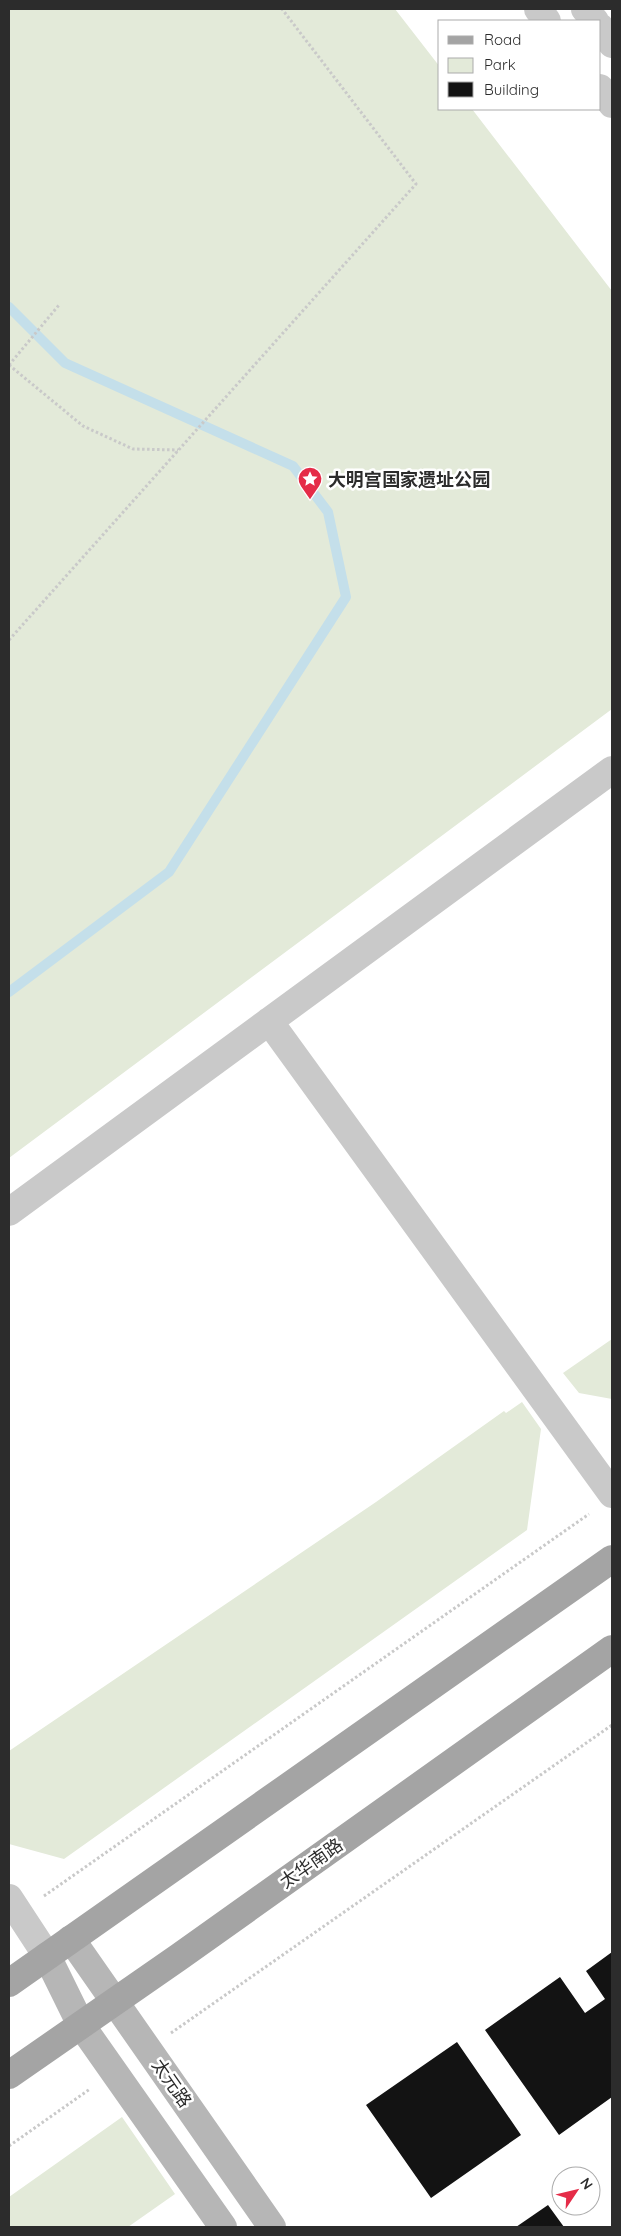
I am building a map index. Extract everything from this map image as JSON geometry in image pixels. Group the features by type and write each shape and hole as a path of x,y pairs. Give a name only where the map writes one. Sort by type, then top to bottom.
{"main road":[{"path":"9,1983 612,1559"},
{"name":"太华南路","path":"9,2075 115,2002 612,1649"},
{"name":"太元路","path":"71,1939 272,2227"},
{"path":"47,1956 81,2025 223,2227"}],"street":[{"path":"538,9 546,20"},
{"path":"585,9 594,20"},
{"path":"601,29 612,44"},
{"path":"601,89 612,104"},
{"path":"9,1212 612,770"},
{"path":"269,1021 604,1501"},
{"path":"14,1906 47,1956"}],"path":[{"path":"9,640 416,184 282,9"},
{"path":"59,305 9,365 83,426 133,449 179,450"},
{"path":"14,1906 604,1501"},
{"path":"148,2049 612,1725"},
{"path":"9,2146 114,2072"}],"green space":[{"name":"大明宫国家遗址公园","path":"9,9 395,9 438,64 438,110 473,110 612,291 612,709 9,1158"},
{"path":"612,1339 612,1399 579,1393 563,1373"},
{"path":"522,1402 541,1429 527,1530 64,1859 9,1844 9,1751 376,1502 504,1411 506,1413"},
{"path":"122,2117 175,2194 128,2227 9,2227 9,2197"}],"building":[{"path":"612,1952 612,2097 559,2135 485,2030 560,1977 585,2013 605,1999 586,1971"},
{"path":"457,2042 521,2135 431,2198 366,2105"},
{"path":"548,2205 551,2209 551,2216 556,2216 564,2227 516,2227"}],"waterway":[{"path":"9,307 65,363 293,466 328,512 346,597 169,872 9,992"}],"place":[{"name":"大明宫国家遗址公园","path":"310,500"}]}
